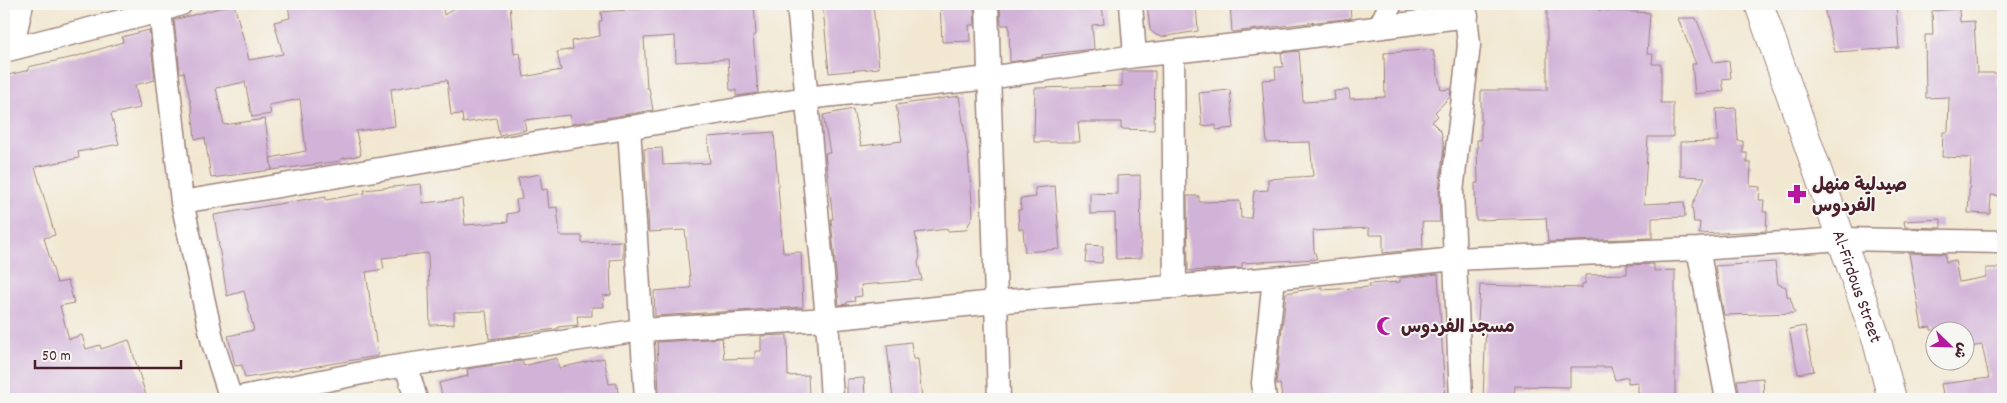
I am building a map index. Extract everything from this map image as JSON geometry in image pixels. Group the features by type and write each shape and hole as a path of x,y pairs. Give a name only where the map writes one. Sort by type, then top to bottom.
{"street":[{"path":"8,49 22,4"},
{"path":"798,4 827,319 832,399"},
{"path":"987,4 999,399"},
{"path":"1131,4 1135,56"},
{"path":"1379,27 1391,4"},
{"name":"Al-Firdous Street","path":"1758,4 1877,341 1892,399"},
{"path":"8,49 175,6 182,202 214,343 232,399 406,365 641,330 827,319 995,302 1274,278 1454,259 1698,249 1842,239 2003,242"},
{"path":"182,202 806,98 989,78 1135,56 1379,27 1466,10 1469,44 1452,192 1461,399"},
{"path":"1173,52 1175,286"},
{"path":"630,127 646,399"},
{"path":"1698,249 1727,399"},
{"path":"1265,399 1263,383 1274,278"},
{"path":"406,365 416,399"}],"building":[{"path":"234,4 249,60 283,54 274,22 290,18 288,4 443,4 444,15 461,4 510,4 514,54 520,53 524,77 561,70 557,52 573,49 572,41 600,36 599,21 602,21 601,12 655,8 655,4 754,4 756,35 753,35 758,93 736,96 736,90 730,90 728,59 676,62 675,36 644,38 647,88 649,88 653,110 571,124 570,115 524,120 526,130 499,135 496,118 463,123 462,114 451,115 447,80 391,89 395,126 356,131 361,155 340,159 341,161 211,178 205,138 195,139 192,109 184,72 180,73 174,20","holes":["245,82 252,117 271,114 269,105 300,99 306,151 270,158 265,119 224,125 216,88"]},
{"path":"873,4 879,68 829,73 823,8"},
{"path":"940,4 974,4 975,25 969,25 970,41 942,42"},
{"path":"1000,4 1102,4 1104,24 1092,25 1094,49 1042,55 1042,57 1010,62 1009,25 1001,25"},
{"path":"1147,4 1196,4 1198,31 1162,37 1156,35 1150,30"},
{"path":"1230,4 1333,4 1334,9 1350,7 1351,18 1232,32"},
{"path":"1547,4 1598,4 1598,10 1650,13 1647,54 1653,54 1652,64 1661,64 1661,103 1673,103 1673,137 1648,137 1644,204 1684,202 1685,217 1652,218 1652,238 1548,242 1546,218 1476,220 1475,183 1478,183 1477,140 1481,140 1481,90 1547,90"},
{"path":"1823,4 1896,4 1899,48 1835,52"},
{"path":"1959,9 1960,22 1974,21 1977,73 1997,73 1998,88 2003,88 2003,196 1991,195 1990,214 1968,213 1971,158 1942,157 1943,132 1948,132 1949,97 1926,98 1925,35 1933,35 1932,11"},
{"path":"1678,18 1696,18 1714,63 1729,61 1731,78 1722,79 1724,91 1695,94 1692,64 1696,64"},
{"path":"149,30 155,80 135,85 140,108 111,114 119,144 78,152 79,158 35,167 55,235 44,238 57,283 68,281 74,303 60,306 69,339 82,335 86,349 100,345 101,349 129,340 147,399 4,399 4,76 29,70 28,67 74,57 123,42 122,37"},
{"path":"1299,51 1303,102 1335,100 1334,91 1349,90 1350,99 1385,97 1384,53 1433,51 1441,90 1451,89 1450,97 1435,112 1438,116 1432,122 1441,131 1444,147 1439,191 1440,222 1422,222 1423,249 1383,253 1383,235 1369,235 1369,228 1313,231 1314,250 1317,259 1242,263 1242,268 1188,271 1187,196 1199,196 1199,202 1240,201 1241,218 1251,218 1254,191 1268,190 1268,179 1313,176 1310,142 1267,143 1262,80 1276,79 1275,67 1283,67 1281,53"},
{"path":"1122,71 1155,71 1154,130 1121,129 1121,122 1078,122 1080,142 1034,142 1035,88 1122,86"},
{"path":"1230,90 1234,128 1216,130 1216,125 1202,126 1199,93"},
{"path":"959,96 968,153 973,215 966,230 947,231 947,229 915,233 922,280 861,285 862,296 854,297 855,301 839,305 831,219 833,219 825,153 830,153 823,115 853,109 861,146 902,141 896,105"},
{"path":"1736,108 1738,141 1743,141 1743,153 1747,153 1747,163 1751,163 1750,186 1760,187 1759,200 1764,200 1763,212 1767,212 1766,231 1699,234 1700,222 1694,222 1692,206 1705,177 1680,176 1680,142 1718,141 1716,109"},
{"path":"774,132 783,253 801,252 803,307 655,316 654,291 691,288 685,230 649,232 644,149 662,148 663,165 710,163 708,137"},
{"path":"540,174 542,190 547,189 549,208 557,207 560,236 582,236 582,243 623,241 623,259 610,260 611,295 603,296 604,307 592,307 592,316 577,316 578,325 489,339 486,311 454,312 454,324 430,325 428,253 382,258 384,269 366,272 378,356 245,378 242,365 235,366 228,336 254,330 244,291 227,296 214,215 308,199 326,197 326,200 365,193 364,190 421,184 423,203 462,199 465,225 508,222 507,214 518,212 516,200 522,199 518,178"},
{"path":"1140,175 1141,258 1116,259 1115,213 1090,214 1090,193 1117,194 1117,176"},
{"path":"1055,186 1060,249 1025,252 1023,229 1019,229 1018,210 1021,210 1020,199 1036,197 1035,188"},
{"path":"1941,219 1941,228 1905,227 1904,221"},
{"path":"1087,245 1103,246 1102,263 1085,262"},
{"path":"1909,253 1945,254 1946,262 1955,260 1959,282 1986,277 1986,268 2003,268 2003,399 1944,399 1941,384 1989,378 1982,345 1974,346 1974,320 1924,320 1924,328 1922,328"},
{"path":"1775,262 1778,284 1786,287 1787,296 1790,297 1795,313 1724,315 1715,266"},
{"path":"1654,264 1654,271 1675,270 1675,399 1638,399 1638,382 1628,383 1628,377 1615,380 1611,367 1570,367 1570,387 1515,386 1514,399 1483,399 1486,322 1478,322 1480,285 1582,288 1582,284 1585,284 1585,275 1627,274 1627,265"},
{"name":"مسجد الفردوس","path":"1438,274 1445,397 1334,399 1334,396 1282,399 1280,384 1276,385 1276,383 1286,293 1322,287 1322,290 1370,287 1369,284 1400,282 1400,278"},
{"path":"1805,326 1814,371 1798,374 1789,329"},
{"path":"787,335 788,376 808,375 809,399 675,399 675,395 659,395 657,342 722,338 724,359 755,358 755,351 761,351 761,336"},
{"path":"911,342 913,359 918,359 922,399 893,399 887,345"},
{"path":"557,358 559,368 604,358 609,384 616,383 620,399 443,399 439,383 468,376 467,369 523,361 523,366"},
{"path":"864,378 865,399 847,399 847,379"},
{"path":"1763,378 1764,399 1740,399 1737,380"}],"place":[{"name":"صيدلية منهل الفردوس","path":"1797,194"},
{"name":"مسجد الفردوس","path":"1386,326"}]}
